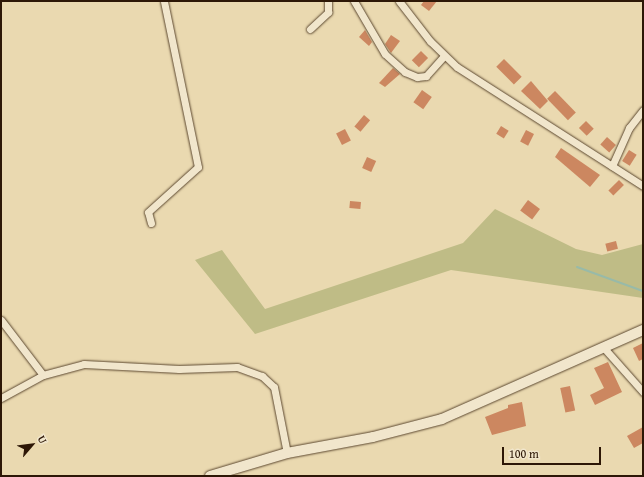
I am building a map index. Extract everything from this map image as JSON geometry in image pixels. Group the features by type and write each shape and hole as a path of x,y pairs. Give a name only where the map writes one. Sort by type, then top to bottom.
{"street":[{"path":"151,223 148,215 151,209 198,167 164,1"},
{"path":"310,29 328,12 328,1"},
{"path":"354,1 385,54 405,72 426,76 444,56"},
{"path":"399,1 444,56 643,186"},
{"path":"612,166 629,128 643,110"},
{"path":"1,320 43,375"},
{"path":"210,476 287,454 442,419 643,330"},
{"path":"604,348 643,392"},
{"path":"1,398 43,375 94,363 159,368 220,365 245,368 266,378 276,392 287,454"}],"shaded area":[{"path":"495,209 576,249 602,255 643,244 643,298 451,270 255,334 195,260 222,250 265,309 463,243"}],"building":[{"path":"424,1 437,1 429,11 421,5"},
{"path":"365,30 372,42 369,46 359,37"},
{"path":"391,35 400,41 391,53 385,44"},
{"path":"421,51 428,58 419,67 412,60"},
{"path":"504,59 522,77 514,84 496,67"},
{"path":"393,68 400,74 385,87 379,83"},
{"path":"531,81 548,101 540,109 521,91"},
{"path":"422,90 432,97 423,109 413,102"},
{"path":"555,91 576,113 568,120 547,99"},
{"path":"364,115 370,120 360,132 354,126"},
{"path":"586,121 594,129 587,136 579,128"},
{"path":"501,126 509,131 504,138 496,134"},
{"path":"345,129 351,141 342,145 336,134"},
{"path":"526,130 534,134 528,146 520,142"},
{"path":"607,137 616,145 609,152 600,144"},
{"path":"561,148 600,175 590,187 555,157"},
{"path":"629,150 637,155 630,166 622,161"},
{"path":"367,157 376,161 371,172 362,168"},
{"path":"619,180 624,185 613,196 608,191"},
{"path":"528,200 540,209 532,219 520,210"},
{"path":"350,201 361,202 360,209 349,208"},
{"path":"616,241 618,249 607,251 605,244"},
{"path":"643,343 643,359 639,361 633,348"},
{"path":"608,362 622,392 595,405 590,395 604,388 594,368"},
{"path":"570,386 575,410 565,413 560,388"},
{"path":"522,402 526,426 492,435 485,417 508,408 508,405"},
{"path":"643,427 643,443 634,448 627,436"}],"waterway":[{"path":"577,267 643,291"}]}
